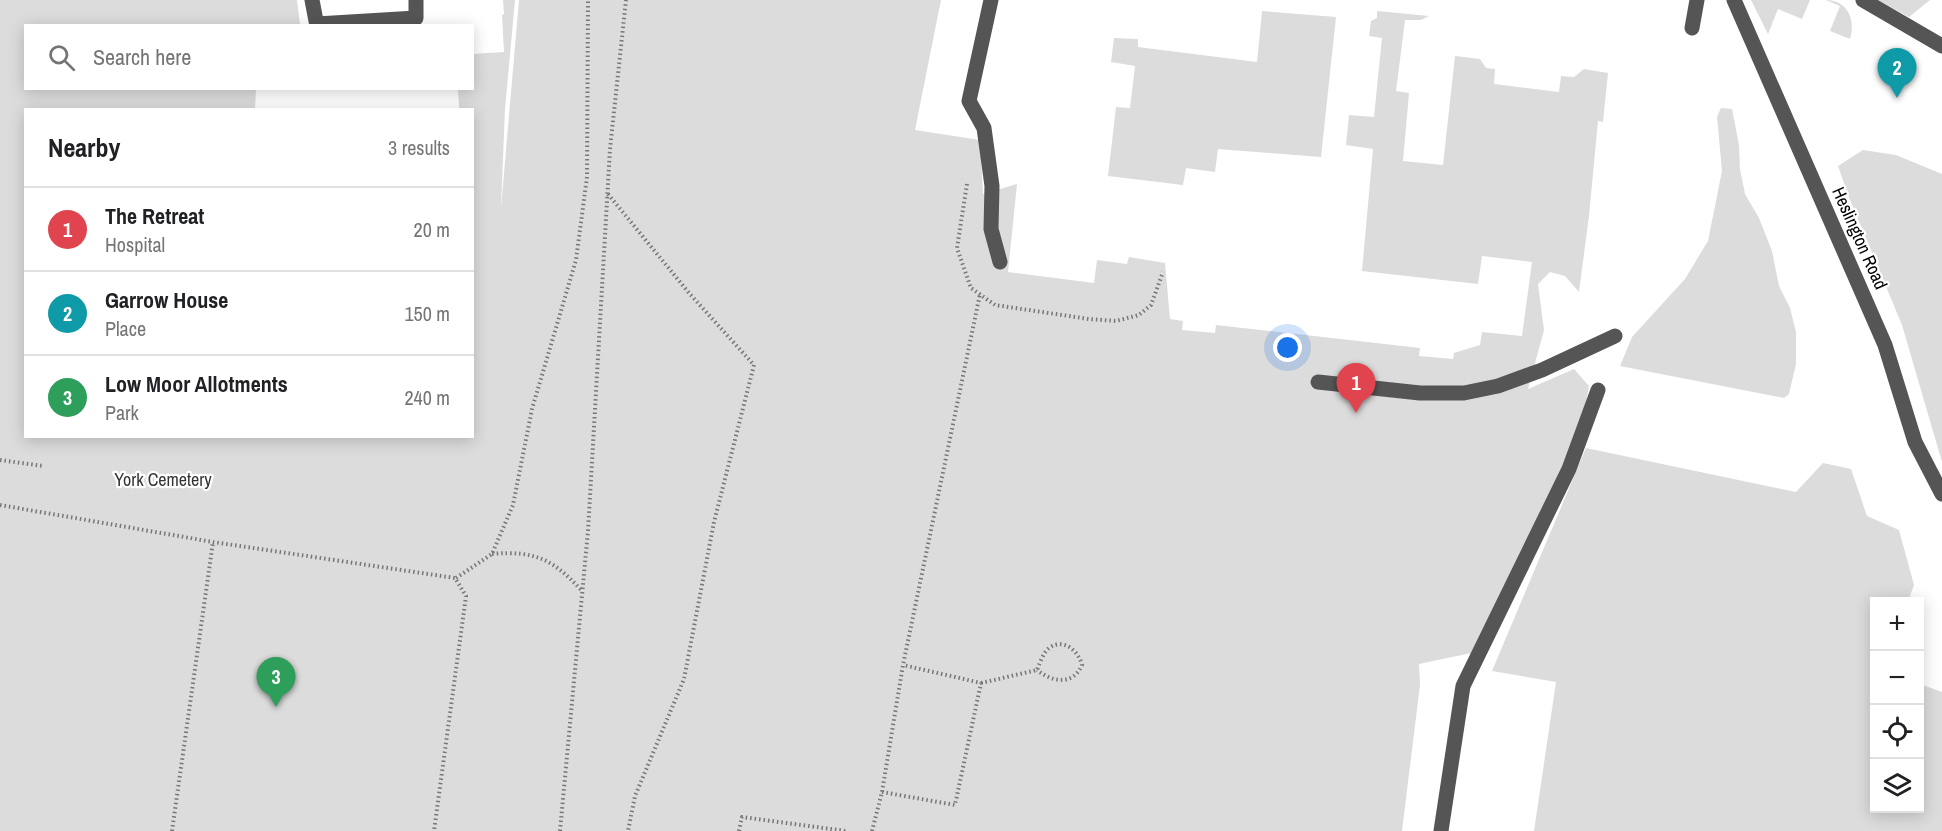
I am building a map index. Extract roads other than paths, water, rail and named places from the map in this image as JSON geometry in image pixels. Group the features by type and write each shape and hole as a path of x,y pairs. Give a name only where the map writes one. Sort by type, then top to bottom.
{"street":[{"path":"312,0 317,24"},
{"path":"331,24 416,18 416,0"},
{"path":"991,0 969,101 984,128 992,186 991,229 1000,262"},
{"path":"1692,28 1697,0"},
{"name":"Heslington Road","path":"1734,0 1886,345 1915,442 1942,494"},
{"path":"1863,0 1942,46"},
{"path":"1318,382 1420,393 1464,393 1498,386 1542,370 1616,336"},
{"path":"1441,831 1463,686 1569,469 1598,390"}],"place":[{"name":"Garrow House","path":"1897,98"},
{"name":"The Retreat","path":"1356,413"},
{"name":"Low Moor Allotments","path":"276,707"}],"park label":[{"name":"York Cemetery","path":"163,479"}]}
